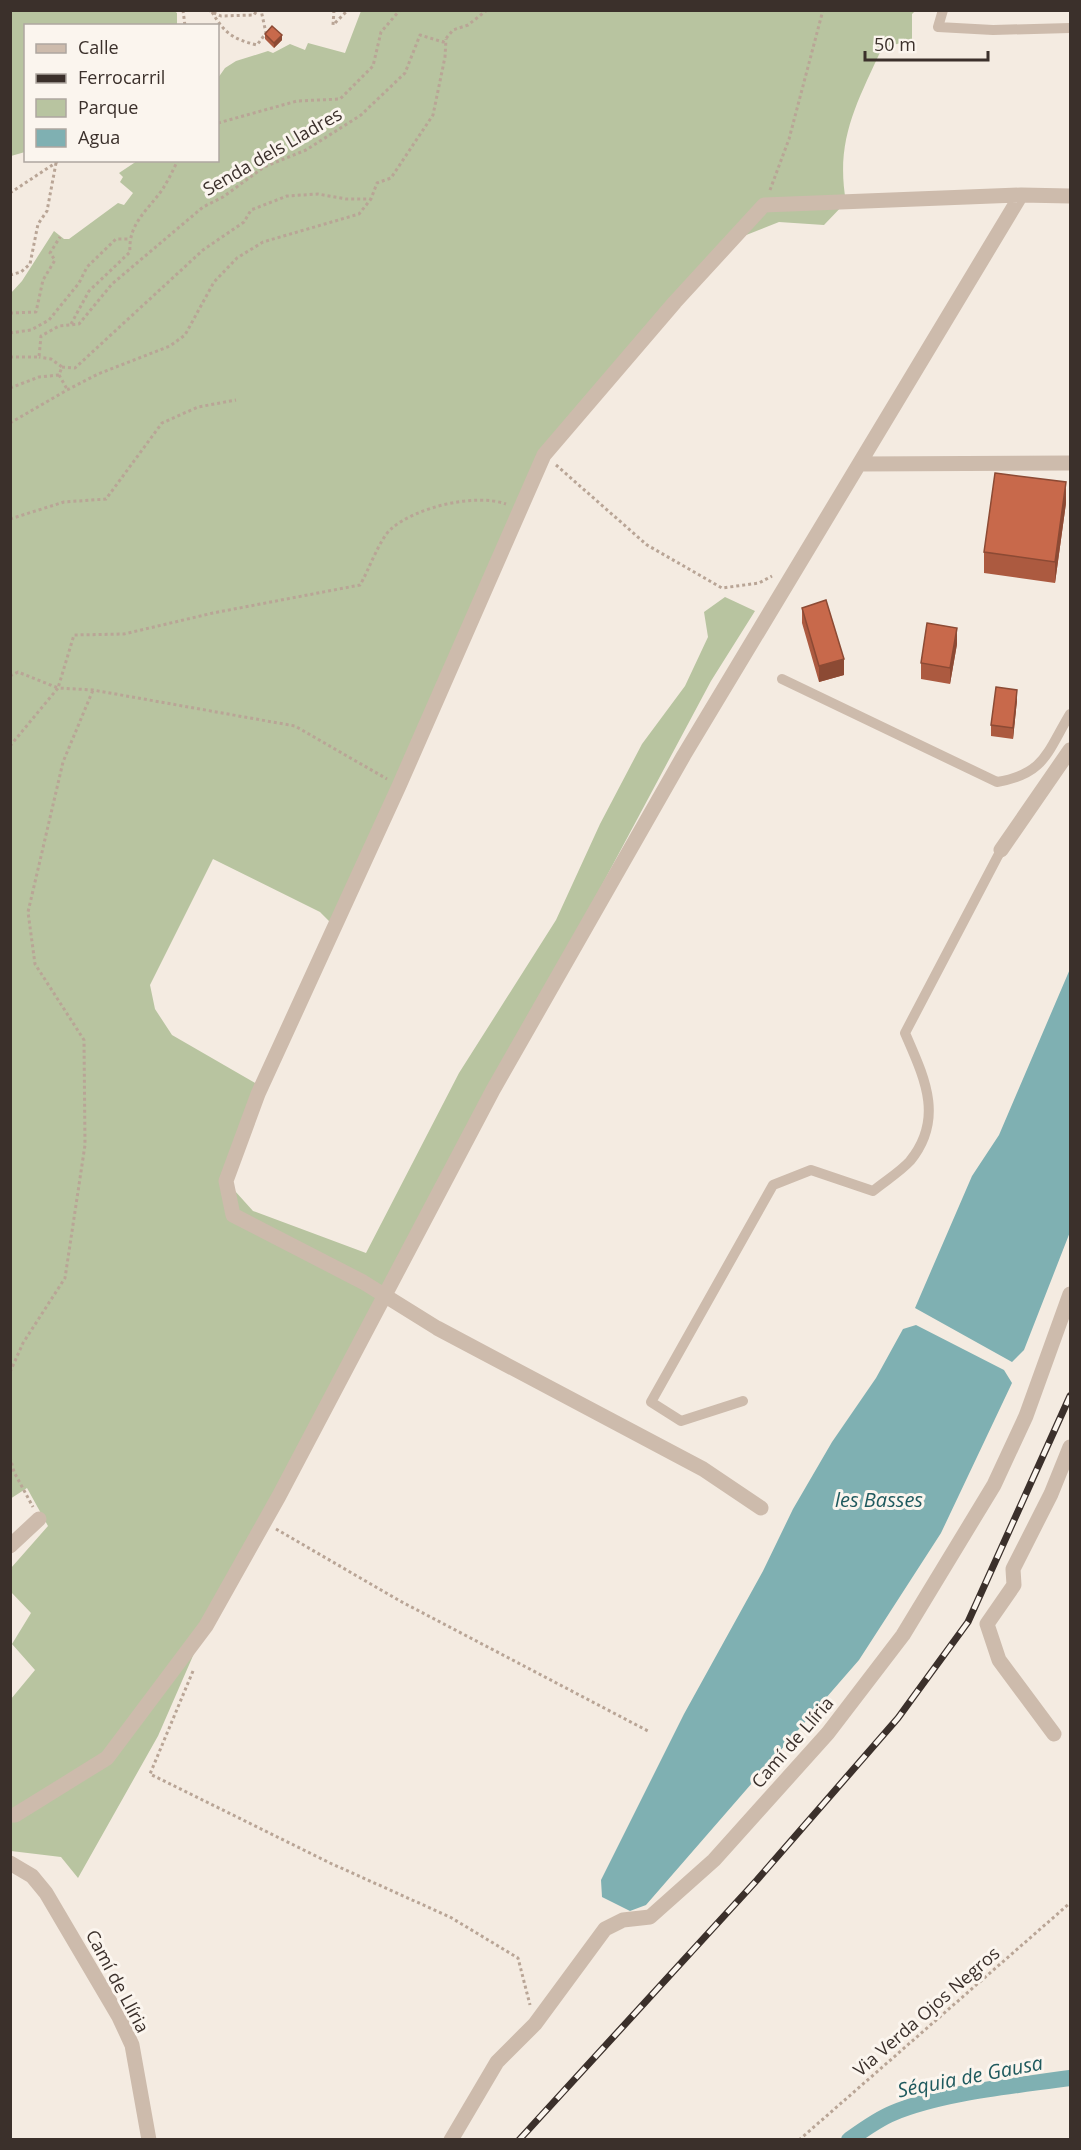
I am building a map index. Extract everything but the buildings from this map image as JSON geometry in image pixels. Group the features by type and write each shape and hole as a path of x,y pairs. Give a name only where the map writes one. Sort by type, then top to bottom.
{"street":[{"path":"10,1815 15,1815 107,1758 206,1626 264,1522 493,1090 684,755 1021,195"},
{"path":"761,1508 703,1468 436,1328 383,1295 233,1215 226,1181 258,1094 399,786 544,455 675,302 764,206 1021,195 1071,196"},
{"path":"861,464 1071,464"},
{"path":"1000,850 1071,750"},
{"name":"Camí de Llíria","path":"451,2139 497,2062 535,2024 605,1929 623,1920 650,1917 714,1860 828,1733 903,1635 994,1485 1026,1416 1071,1294"},
{"path":"1054,1734 999,1660 987,1624 1014,1585 1013,1569 1051,1494 1071,1447"},
{"path":"10,1546 39,1519"},
{"name":"Camí de Llíria","path":"10,1863 32,1876 46,1893 119,2017 132,2045 149,2139"}],"lane":[{"path":"943,10 938,27 993,30 1071,28"},
{"path":"782,679 997,782 1016,779 1038,767 1071,714"},
{"path":"743,1401 681,1421 651,1402 772,1185 811,1170 873,1191 909,1161 924,1138 931,1102 905,1033 1000,850"}],"path":[{"path":"210,11 221,16 254,15 259,10 266,33 257,45 240,40 223,30 219,24"},
{"path":"334,10 333,25 348,10"},
{"path":"219,123 297,101 340,99 373,66 381,32 400,10"},
{"path":"10,423 98,374 170,346 185,335 214,282 237,258 263,242 359,214 371,199 376,183 391,178 433,115 445,57 446,38 453,30 468,25 488,10"},
{"path":"764,206 789,140 823,10"},
{"path":"210,11 219,24"},
{"name":"Senda dels Lladres","path":"39,357 41,336 59,326 79,324 112,284 203,207 223,197 264,167 306,150 362,115 405,73 420,35 443,42 446,38"},
{"path":"71,324 89,291 130,252 129,239 136,221 162,190 177,162"},
{"path":"10,193 56,164"},
{"path":"10,275 21,272 30,264 38,224 46,211 56,164"},
{"path":"10,357 51,359 62,367 75,368 203,250 243,222 251,210 287,196 318,194 346,199 371,199"},
{"path":"10,313 36,312 43,280 55,260 50,253 60,237"},
{"path":"10,333 31,330 49,320 79,283 87,267 116,239 129,239"},
{"path":"62,367 59,375 67,390"},
{"path":"10,388 39,377 59,375"},
{"path":"10,519 64,502 106,499 162,423 198,407 236,400"},
{"path":"544,455 647,545 722,588 759,583 777,574"},
{"path":"10,746 58,688 75,635 124,634 213,613 360,585 390,529 418,514 464,500 498,501 520,509"},
{"path":"10,676 18,672 58,688 93,690 295,726 399,786"},
{"path":"10,1372 23,1343 65,1278 84,1145 84,1040 35,964 28,912 63,762 93,690"},
{"path":"10,1457 14,1472 39,1519"},
{"path":"264,1522 400,1601 648,1731"},
{"path":"196,1666 150,1774 330,1863 450,1917 518,1958 535,2024"},
{"name":"Via Verda Ojos Negros","path":"799,2139 1071,1903"}],"green space":[{"path":"173,10 177,13 177,24 24,24 24,152 11,156 11,11"},
{"path":"361,11 915,11 912,14 912,40 882,48 850,122 843,160 846,202 824,225 779,222 731,241 544,455 335,927 320,912 213,859 150,985 155,1009 172,1035 257,1084 226,1181 253,1211 366,1253 459,1073 556,920 600,824 642,744 685,686 708,637 704,612 725,597 755,611 711,681 206,1626 158,1736 78,1878 61,1857 11,1851 11,1699 35,1670 12,1644 31,1613 11,1592 11,1568 48,1526 27,1488 10,1499 11,293 22,281 54,231 64,239 69,239 118,203 124,205 133,193 120,182 123,177 119,173 136,162 219,162 219,77 225,68 236,61 268,51 273,53 290,44 305,50 308,43 345,53"}],"water":[{"path":"1070,969 1070,1232 1024,1350 1012,1362 915,1308 972,1176 999,1135"},
{"name":"les Basses","path":"916,1325 1004,1370 1012,1383 941,1533 859,1660 646,1905 630,1911 602,1897 601,1880 684,1714 763,1571 793,1509 832,1442 876,1378 903,1329"}],"waterway":[{"name":"Séquia de Gausa","path":"849,2140 882,2118 934,2100 1070,2078"}],"railway":[{"path":"519,2140 757,1880 898,1718 968,1622 1070,1396"}]}
